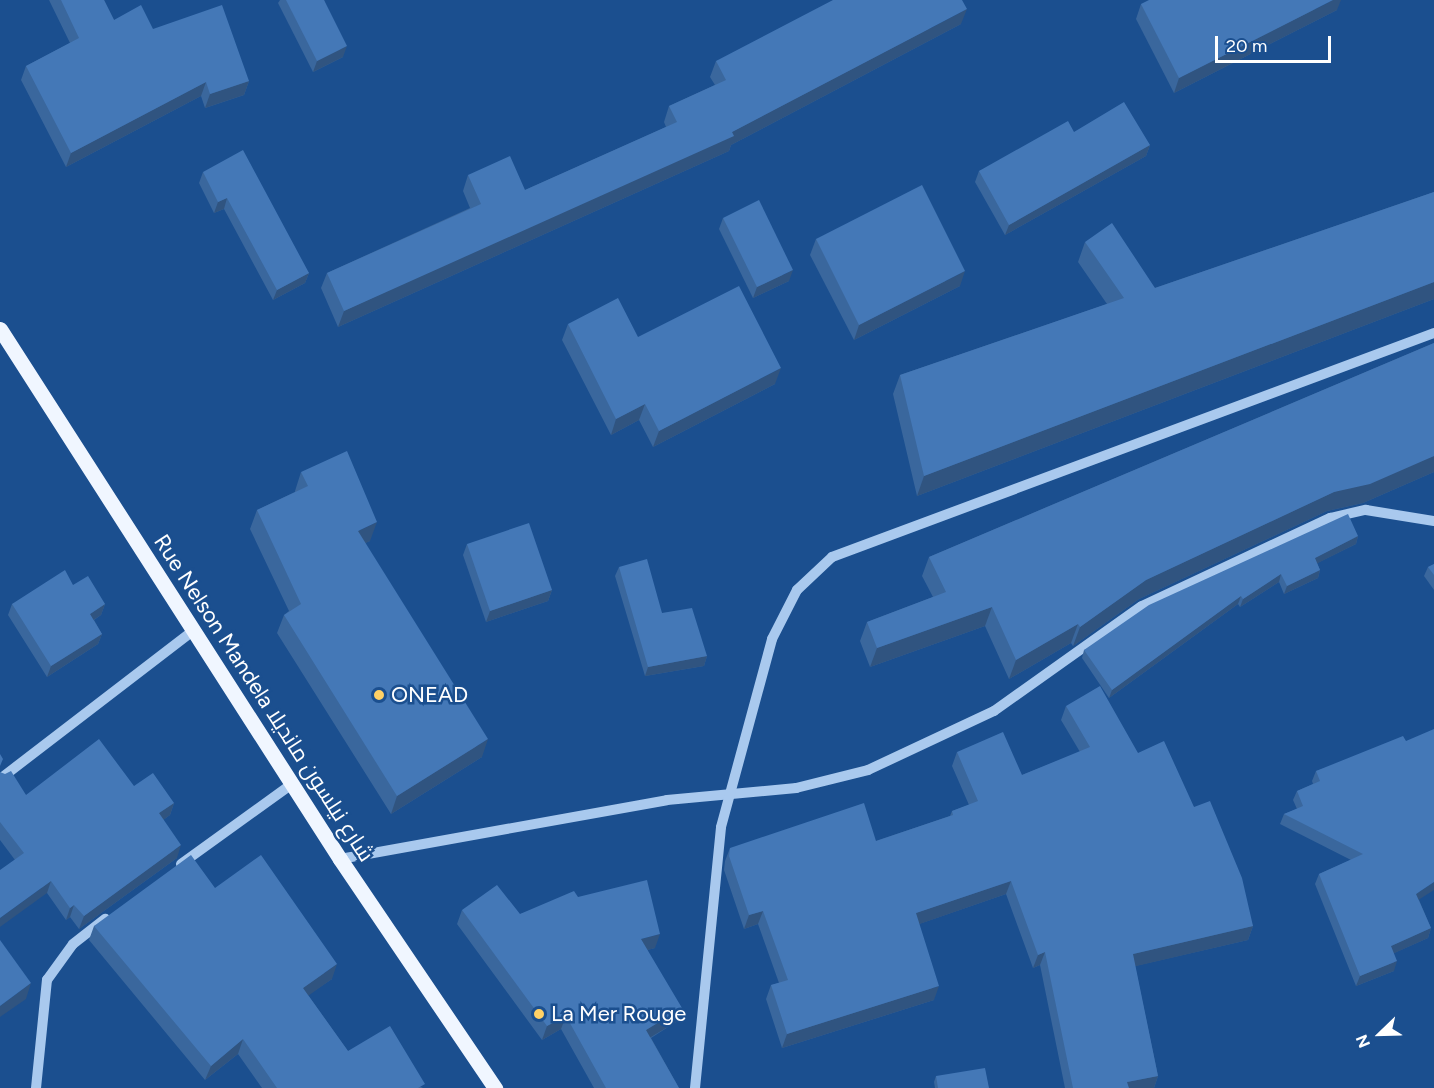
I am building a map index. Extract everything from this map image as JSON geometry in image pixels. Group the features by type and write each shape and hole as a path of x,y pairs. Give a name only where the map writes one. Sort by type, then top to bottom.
{"main road":[{"name":"Rue Nelson Mandela شارع نيلسون مانديلا","path":"0,329 340,859 495,1088"}],"street":[{"path":"695,1088 721,827 772,639 797,590 832,557 1434,333"},
{"path":"340,859 667,800 796,788 868,770 994,711 1142,606 1330,518 1366,510 1434,521"},
{"path":"0,778 192,631"},
{"path":"166,875 292,784"},
{"path":"36,1088 47,980 73,944 117,910"}],"building":[{"path":"61,0 104,0 114,20 141,5 153,29 222,5 249,81 210,94 206,82 71,153 26,66 79,38"},
{"path":"286,0 324,0 347,46 317,61"},
{"path":"833,0 962,0 967,9 732,132 734,136 344,311 327,273 481,204 468,175 510,156 525,190 677,122 669,106 726,80 716,61"},
{"path":"1149,0 1333,0 1179,78 1141,4"},
{"path":"1124,102 1150,145 1009,225 979,171 1068,121 1074,132"},
{"path":"243,150 309,273 277,290 227,198 218,202 203,172"},
{"path":"922,185 965,271 859,325 816,239"},
{"path":"1434,192 1434,282 924,476 900,375 1124,298 1085,242 1112,223 1155,288"},
{"path":"759,200 793,270 757,287 723,218"},
{"path":"739,286 781,368 659,431 645,404 616,419 568,324 618,298 638,337"},
{"path":"1434,343 1434,456 1370,484 1334,492 1146,580 1080,627 1078,624 1016,660 992,607 877,648 867,622 946,592 929,557"},
{"path":"347,451 377,522 358,531 488,739 397,796 284,615 301,604 257,510 308,486 301,472"},
{"path":"1348,514 1358,536 1315,558 1320,570 1287,586 1281,574 1243,599 1241,596 1112,690 1084,650 1149,605"},
{"path":"529,523 552,590 490,611 467,544"},
{"path":"647,559 662,613 692,608 707,656 648,667 619,567"},
{"path":"1434,564 1434,575 1428,567"},
{"path":"65,570 73,585 88,576 105,604 90,614 102,634 51,666 12,604"},
{"path":"1100,686 1138,753 1164,741 1194,807 1210,801 1242,878 1253,926 1133,954 1158,1076 1127,1082 1129,1088 1073,1088 1045,952 1038,955 1011,881 916,913 939,986 787,1034 771,985 788,980 763,911 749,915 729,856 730,848 864,803 876,841 953,815 952,811 978,801 957,752 1003,732 1022,775 1090,747 1066,706"},
{"path":"1434,729 1434,882 1416,894 1431,928 1391,946 1397,961 1360,976 1319,874 1363,854 1284,814 1303,806 1297,791 1320,781 1316,771 1403,736 1406,741"},
{"path":"99,739 134,786 153,773 174,803 159,813 181,845 84,916 74,905 70,908 51,881 0,918 0,870 24,853 0,822 0,772 5,774 11,771 26,795"},
{"path":"191,855 215,888 261,855 337,964 303,988 348,1051 390,1026 425,1084 418,1088 277,1088 243,1039 211,1066 94,926"},
{"path":"647,880 660,934 641,939 682,1008 646,1030 679,1088 606,1088 566,1016 547,1026 462,910 497,885 520,914 574,891 578,897"},
{"path":"0,940 31,983 0,1006"},
{"path":"985,1068 989,1088 938,1088 936,1076"}],"place":[{"name":"ONEAD","path":"379,695"},
{"name":"La Mer Rouge","path":"539,1014"}]}
